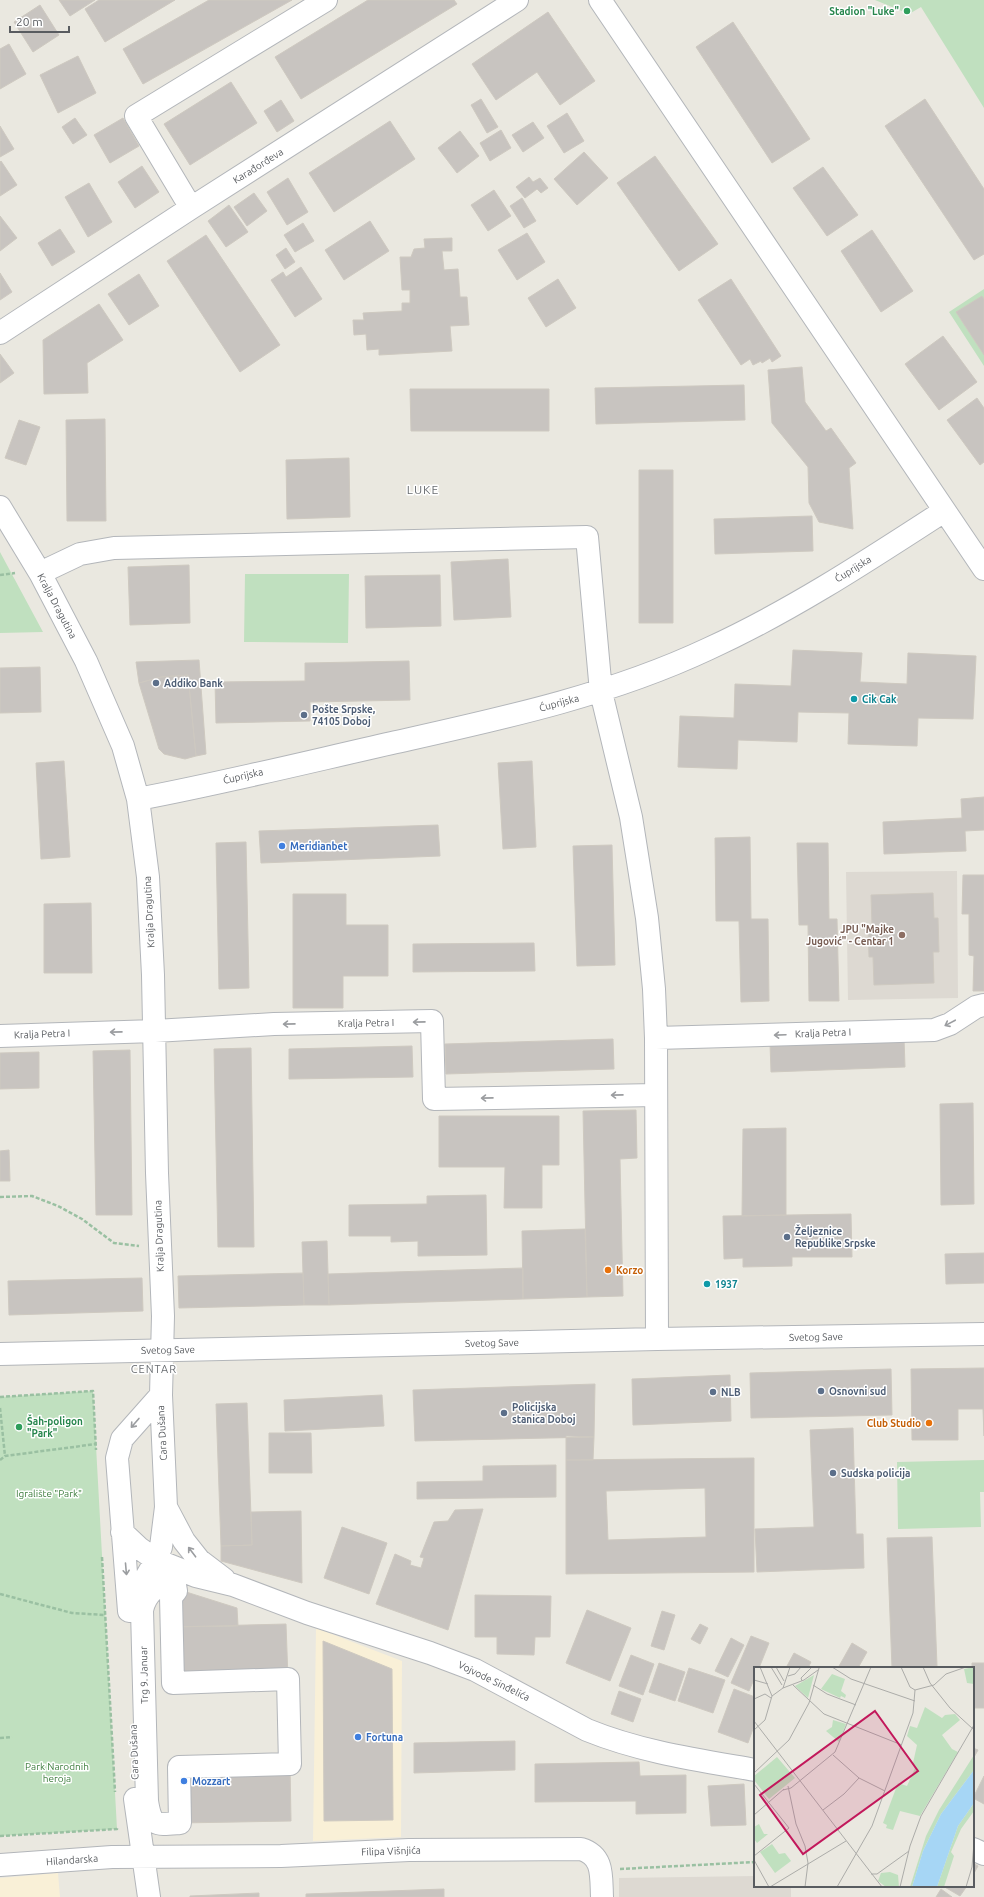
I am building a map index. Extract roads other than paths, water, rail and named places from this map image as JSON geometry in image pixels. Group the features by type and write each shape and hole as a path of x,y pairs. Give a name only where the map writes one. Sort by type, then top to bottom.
{"street":[{"path":"191,208 136,116 326,0"},
{"name":"Karađorđeva","path":"0,333 191,208 517,0"},
{"path":"600,0 984,569"},
{"name":"Kralja Dragutina","path":"0,507 30,573 86,661 123,746 138,800 148,877 155,1032 157,1173 163,1316 162,1350"},
{"name":"Ćuprijska","path":"138,800 485,722 601,692 706,650 766,620 819,591 944,511"},
{"path":"30,573 80,554 114,548 587,536 601,692 632,825 648,925 654,989 656,1038 657,1339"},
{"name":"Kralja Petra I","path":"656,1038 934,1030 950,1024 976,1007 984,1005"},
{"name":"Kralja Petra I","path":"0,1036 155,1032 274,1024 432,1021 434,1099 656,1094"},
{"name":"Svetog Save","path":"0,1354 657,1339 984,1334"},
{"name":"Cara Dušana","path":"129,1607 156,1560 161,1547 166,1507 161,1394 162,1350"},
{"name":"Cara Dušana","path":"149,1897 136,1809 129,1607 117,1458 122,1439 161,1394"},
{"name":"Vojvode Sinđelića","path":"166,1507 184,1541 199,1560 233,1585"},
{"name":"Vojvode Sinđelića","path":"122,1532 139,1548 156,1560 196,1576 233,1585 307,1613 430,1653 475,1670 587,1730 652,1752 754,1770"},
{"name":"Trg 9. Januar","path":"174,1579 176,1591 171,1597 173,1683 288,1679 290,1764 179,1767 180,1823 160,1825 154,1823 151,1819 147,1801 142,1610 143,1603 158,1585 174,1579"},
{"name":"Filipa Višnjića","path":"143,1856 281,1856 409,1850 581,1849 589,1852 595,1857 601,1870 602,1897"},
{"path":"974,1849 984,1854"},
{"name":"Hilandarska","path":"0,1865 143,1856"}],"place":[{"name":"Stadion \"Luke\"","path":"907,11"},
{"name":"Addiko Bank","path":"156,683"},
{"name":"Cik Cak","path":"854,699"},
{"name":"Pošte Srpske, 74105 Doboj","path":"304,715"},
{"name":"Meridianbet","path":"282,846"},
{"name":"JPU \"Majke Jugović\" - Centar 1","path":"902,935"},
{"name":"Željeznice Republike Srpske","path":"787,1237"},
{"name":"Korzo","path":"608,1270"},
{"name":"1937","path":"707,1284"},
{"name":"Osnovni sud","path":"821,1391"},
{"name":"NLB","path":"713,1392"},
{"name":"Policijska stanica Doboj","path":"504,1413"},
{"name":"Club Studio","path":"929,1423"},
{"name":"Šah-poligon \"Park\"","path":"19,1427"},
{"name":"Sudska policija","path":"833,1473"},
{"name":"Fortuna","path":"358,1737"},
{"name":"Mozzart","path":"184,1781"}],"district":[{"name":"LUKE","path":"423,489"},
{"name":"CENTAR","path":"154,1369"}],"park label":[{"name":"Igralište \"Park\"","path":"49,1493"},
{"name":"Park Narodnih heroja","path":"57,1772"}]}
